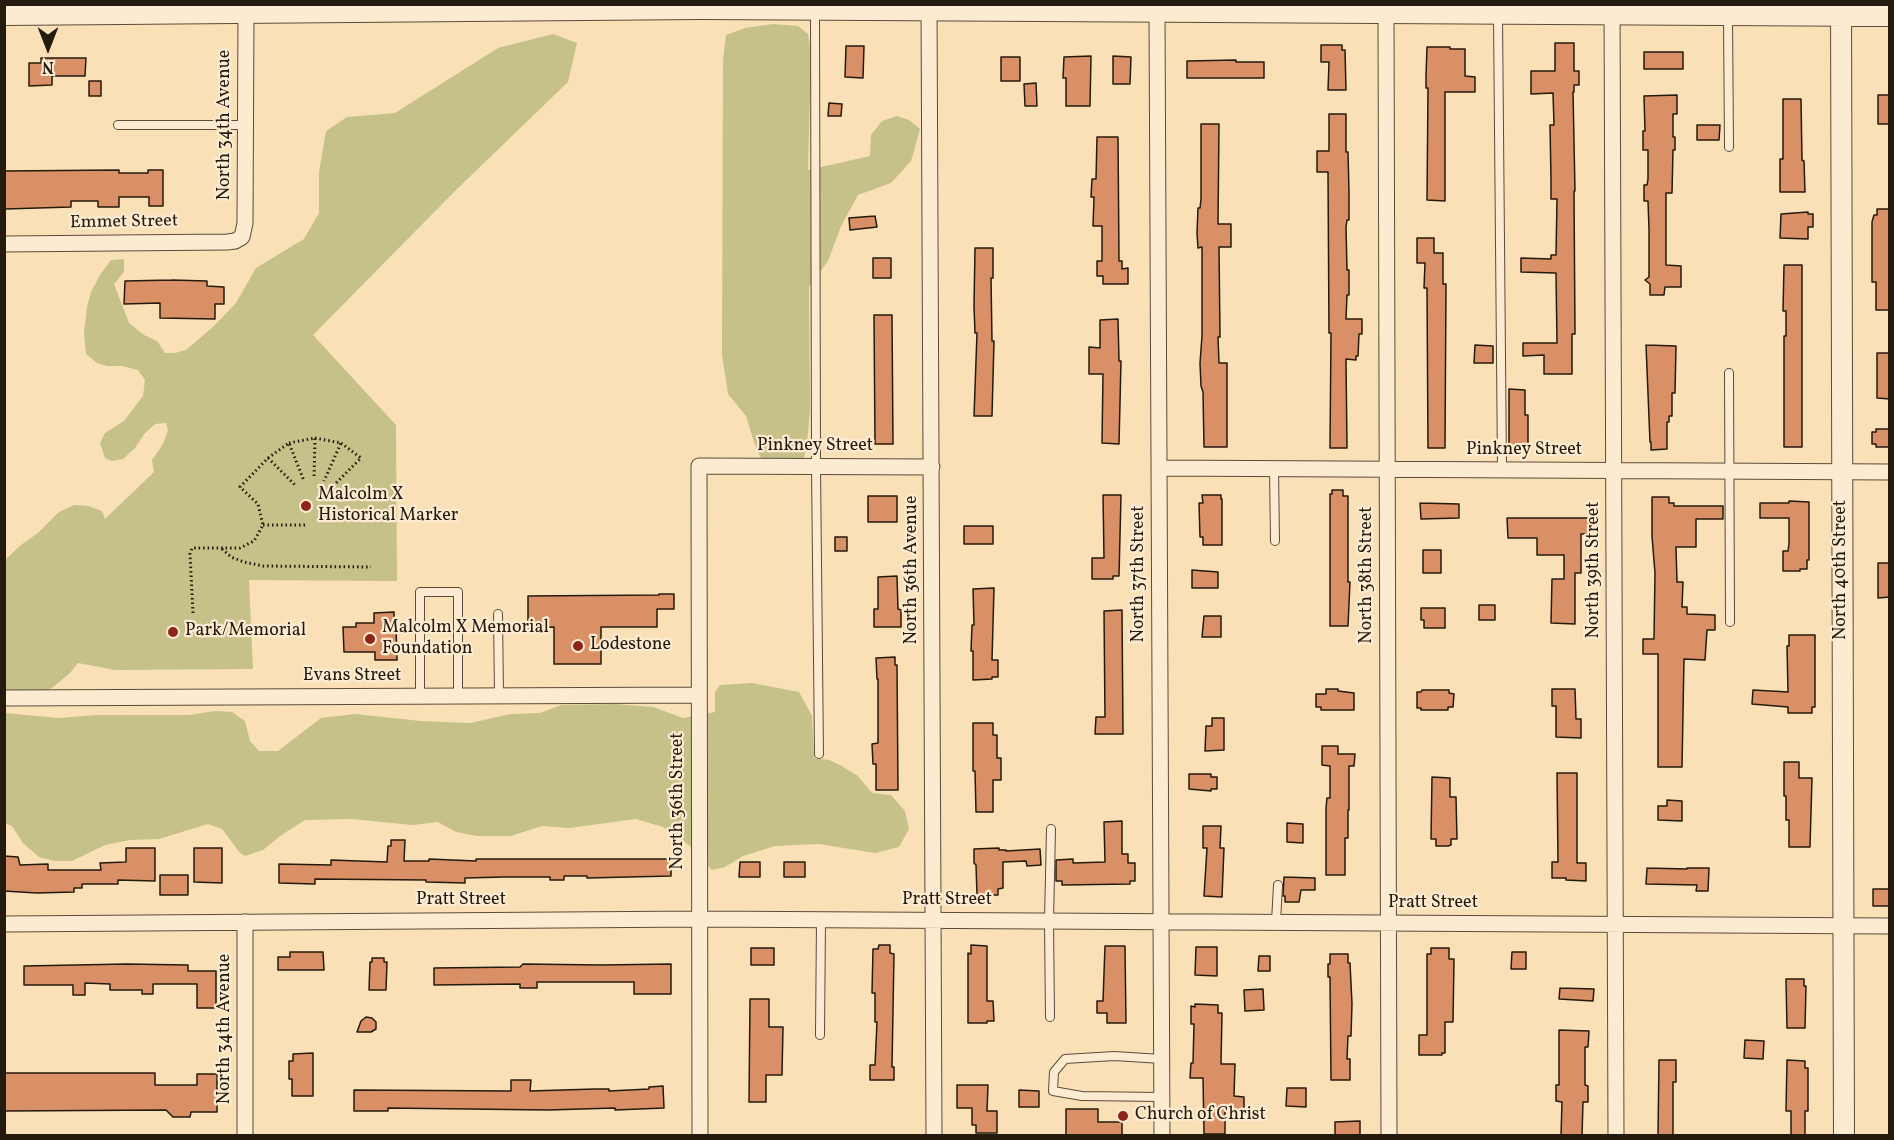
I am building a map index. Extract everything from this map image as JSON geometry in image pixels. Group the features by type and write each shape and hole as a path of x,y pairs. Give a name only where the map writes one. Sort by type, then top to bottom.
{"street":[{"path":"4,15 553,9 929,8 1386,14 1498,9 1612,10 1728,16 1841,10 1890,16"},
{"name":"North 36th Avenue","path":"929,8 934,1136"},
{"name":"North 39th Street","path":"1612,10 1617,1136"},
{"name":"North 40th Street","path":"1841,10 1844,1136"},
{"name":"North 37th Street","path":"1157,12 1162,1136"},
{"name":"North 34th Avenue","path":"242,237 245,223 246,13"},
{"name":"North 38th Street","path":"1386,14 1389,1136"},
{"name":"Emmet Street","path":"4,244 227,242 242,237"},
{"name":"Pinkney Street","path":"699,466 932,468"},
{"name":"North 36th Street","path":"699,466 700,1136"},
{"name":"Pinkney Street","path":"1159,468 1890,472"},
{"name":"Evans Street","path":"4,698 699,695"},
{"name":"Pratt Street","path":"4,924 699,919 1890,926"},
{"name":"North 34th Avenue","path":"245,922 246,1136"}],"lane":[{"path":"1498,9 1502,470"},
{"path":"815,10 819,754"},
{"path":"1728,16 1729,147"},
{"path":"118,125 245,125"},
{"path":"1730,373 1730,622"},
{"path":"1274,469 1275,541"},
{"path":"420,696 420,592 458,592 458,697"},
{"path":"498,614 499,696"},
{"path":"1050,1017 1051,830"},
{"path":"1276,922 1278,885"},
{"path":"820,1035 821,920"},
{"path":"1162,1059 1114,1056 1065,1059 1054,1072 1053,1091 1082,1096 1162,1097"}],"path":[{"path":"314,479 315,438"},
{"path":"193,613 190,554 192,548 240,548 254,541 263,525 258,504 240,487 268,458 289,443 323,438 341,443 362,458 333,486"},
{"path":"289,443 304,480"},
{"path":"324,481 341,443"},
{"path":"268,458 295,485"},
{"path":"263,525 307,525"},
{"path":"222,549 231,557 263,566 370,567"}],"shaded area":[{"path":"773,24 798,26 808,34 811,54 808,170 870,156 871,135 882,121 897,116 909,120 920,129 911,161 891,183 858,195 841,226 828,261 809,287 810,411 807,443 804,458 778,462 761,458 746,416 728,394 722,355 723,60 726,35 745,28"},
{"path":"553,34 577,43 568,82 457,189 313,335 396,425 397,581 249,580 253,669 115,670 78,663 52,688 33,694 5,696 5,560 59,512 74,505 88,506 102,511 105,519 154,472 152,460 163,444 168,430 166,423 155,424 123,459 112,461 105,458 100,443 105,433 124,421 143,396 145,380 138,370 97,363 86,354 84,333 87,307 91,292 111,260 124,259 124,272 114,284 129,323 144,335 157,341 165,353 186,350 236,303 256,268 304,239 319,213 319,172 326,131 347,117 395,113 498,48"},
{"path":"752,683 799,692 812,716 814,758 829,760 840,765 858,776 872,793 891,795 905,811 909,829 899,847 875,853 819,844 775,846 743,856 725,867 712,870 689,845 663,827 636,819 569,828 542,826 511,836 477,836 456,832 438,822 413,825 351,819 305,820 263,850 245,856 240,853 222,829 208,824 159,839 130,840 105,845 72,861 55,861 39,857 23,843 12,826 5,823 4,713 58,718 232,712 245,721 250,741 259,751 278,751 321,718 355,714 421,721 470,723 511,714 540,713 562,705 615,704 653,707 683,718 715,712 715,692 720,685"}],"building":[{"path":"1555,43 1574,43 1574,71 1579,71 1579,85 1574,85 1573,92 1575,334 1572,334 1572,374 1544,374 1544,355 1523,356 1523,343 1557,343 1556,273 1521,272 1521,258 1551,259 1551,255 1556,255 1557,199 1551,199 1550,125 1554,125 1553,93 1531,94 1531,71 1555,71"},
{"path":"1321,45 1342,45 1342,50 1345,50 1346,90 1328,90 1329,62 1321,62"},
{"path":"846,46 864,46 863,78 845,77"},
{"path":"1427,47 1465,49 1465,76 1475,77 1475,92 1445,92 1445,201 1427,200"},
{"path":"1644,52 1683,52 1683,69 1644,69"},
{"path":"1091,56 1090,106 1066,106 1066,78 1063,78 1064,57"},
{"path":"1113,56 1131,57 1130,84 1113,84"},
{"path":"1001,57 1020,57 1020,81 1001,81"},
{"path":"41,58 86,58 85,76 52,76 52,85 29,86 29,63 41,63"},
{"path":"1236,60 1236,62 1264,62 1264,78 1187,78 1187,61"},
{"path":"89,81 101,81 101,96 89,96"},
{"path":"1036,83 1037,106 1025,106 1024,84"},
{"path":"1677,95 1677,114 1673,114 1675,150 1673,150 1672,193 1666,193 1666,265 1681,266 1681,287 1665,287 1664,295 1650,295 1650,284 1645,280 1649,277 1649,229 1648,201 1644,201 1644,185 1647,185 1648,179 1648,150 1643,150 1644,96"},
{"path":"1878,95 1890,95 1890,124 1878,124"},
{"path":"1783,99 1801,99 1805,192 1780,192 1780,159 1783,159"},
{"path":"829,103 842,104 841,116 828,116"},
{"path":"1329,114 1346,114 1349,220 1347,220 1346,227 1349,295 1347,295 1346,319 1362,319 1358,356 1356,360 1346,359 1347,448 1330,448 1331,333 1329,333 1328,172 1317,172 1317,151 1329,151"},
{"path":"1201,124 1219,124 1218,224 1231,224 1231,247 1219,247 1219,363 1227,363 1227,447 1204,447 1200,363 1202,247 1198,248 1197,233 1198,208 1200,208 1201,199"},
{"path":"1697,125 1720,125 1719,140 1697,140"},
{"path":"1097,137 1118,137 1119,261 1122,261 1122,269 1128,268 1128,284 1103,284 1103,276 1097,276 1097,261 1102,261 1102,226 1093,226 1094,197 1091,197 1092,179 1096,179"},
{"path":"119,170 119,173 148,173 148,170 163,170 163,206 149,206 149,197 119,197 119,207 98,207 98,201 71,201 71,207 5,209 4,171"},
{"path":"1877,209 1890,209 1890,310 1876,310 1876,282 1872,282 1872,222 1874,215 1877,215"},
{"path":"1808,212 1808,214 1813,214 1813,227 1808,227 1808,239 1780,238 1781,214"},
{"path":"875,216 877,227 850,230 849,218"},
{"path":"1417,238 1434,238 1434,253 1443,253 1443,284 1446,284 1445,448 1428,448 1427,288 1424,288 1425,263 1417,263"},
{"path":"975,248 993,248 993,278 991,278 992,341 994,341 992,416 974,416 977,333 975,333 974,306"},
{"path":"873,258 891,258 891,278 873,278"},
{"path":"1784,265 1802,265 1802,447 1784,447 1786,311 1783,311"},
{"path":"125,281 207,281 207,286 224,287 224,304 215,304 215,319 160,318 160,303 124,304"},
{"path":"874,315 892,315 893,444 875,444"},
{"path":"1118,319 1119,361 1121,361 1119,444 1102,443 1103,374 1089,374 1089,347 1100,348 1100,320"},
{"path":"1475,345 1493,346 1493,363 1474,363"},
{"path":"1646,345 1676,346 1675,393 1672,393 1672,416 1669,416 1669,422 1667,422 1667,449 1651,450"},
{"path":"1877,353 1890,353 1890,399 1877,398"},
{"path":"1509,389 1525,390 1528,447 1509,447"},
{"path":"1876,429 1890,429 1890,447 1876,447 1876,444 1872,444 1872,432 1876,432"},
{"path":"1332,490 1343,490 1343,496 1348,496 1348,582 1350,582 1348,626 1330,626 1330,494"},
{"path":"1103,495 1121,495 1119,576 1113,576 1113,579 1092,579 1092,558 1104,558"},
{"path":"1202,495 1221,495 1222,545 1203,545 1203,537 1200,537 1199,503 1203,503"},
{"path":"868,496 897,496 897,522 868,522"},
{"path":"1652,497 1669,497 1669,503 1674,503 1674,506 1723,506 1723,519 1696,519 1696,547 1676,547 1677,582 1683,582 1682,607 1687,607 1687,614 1715,615 1715,630 1707,630 1705,660 1684,659 1682,767 1658,767 1658,654 1643,654 1643,639 1654,639 1655,573"},
{"path":"1789,501 1809,502 1809,560 1807,560 1807,569 1800,569 1800,571 1783,571 1783,551 1788,551 1789,544 1789,518 1760,518 1760,503 1789,503"},
{"path":"1420,503 1459,504 1459,518 1421,519"},
{"path":"1507,518 1588,518 1588,534 1581,534 1581,573 1575,573 1575,624 1551,623 1552,579 1564,579 1564,555 1537,555 1537,538 1508,538"},
{"path":"964,526 993,526 993,544 964,544"},
{"path":"835,537 847,537 847,551 835,551"},
{"path":"1423,550 1441,550 1441,573 1423,573"},
{"path":"1878,563 1890,563 1890,597 1878,598"},
{"path":"1192,570 1218,572 1218,588 1192,588"},
{"path":"897,576 901,627 874,627 874,609 878,609 878,577"},
{"path":"994,588 992,660 998,660 998,677 973,680 973,651 971,651 972,625 974,625 973,589"},
{"name":"Lodestone","path":"674,594 674,609 657,609 657,627 601,627 601,664 554,664 554,627 528,628 528,596"},
{"path":"1479,605 1495,605 1495,620 1479,620"},
{"path":"1421,608 1445,608 1445,628 1424,628"},
{"path":"1122,610 1123,734 1095,734 1096,717 1105,717 1104,611"},
{"name":"Malcolm X Memorial Foundation","path":"394,612 397,660 375,660 375,652 344,652 343,627 356,627 356,623 374,623 374,613"},
{"path":"1204,616 1221,616 1221,637 1202,637"},
{"path":"1789,635 1815,635 1815,707 1812,707 1812,713 1788,713 1788,707 1752,704 1753,690 1788,692 1787,646 1789,646"},
{"path":"895,657 895,665 897,665 898,790 876,790 876,764 873,764 872,744 878,743 876,658"},
{"path":"1326,689 1354,693 1354,710 1321,710 1321,707 1316,707 1316,694 1326,694"},
{"path":"1552,689 1575,689 1576,719 1581,719 1581,738 1556,737 1556,706 1552,706"},
{"path":"1449,690 1449,693 1454,694 1453,707 1448,707 1448,710 1417,708 1417,692"},
{"path":"1212,718 1224,718 1224,750 1205,751 1206,726 1212,726"},
{"path":"973,723 993,723 993,735 997,735 997,758 1001,758 1001,780 993,780 993,812 976,812"},
{"path":"1322,746 1338,746 1338,754 1355,754 1354,766 1349,766 1345,875 1326,875 1326,808 1327,798 1330,798 1330,766 1322,765"},
{"path":"1784,762 1799,762 1799,778 1812,778 1810,847 1789,847 1789,820 1786,820 1786,796 1784,796"},
{"path":"1557,773 1577,773 1577,863 1586,863 1586,881 1552,878 1552,862 1558,862"},
{"path":"1189,774 1211,774 1211,777 1217,777 1217,789 1211,789 1211,791 1189,789"},
{"path":"1432,777 1450,778 1450,797 1456,797 1457,839 1451,839 1451,845 1448,846 1436,846 1436,839 1431,839"},
{"path":"1667,800 1682,801 1682,821 1658,820 1658,806 1667,806"},
{"path":"1122,821 1122,854 1128,854 1128,863 1135,863 1135,881 1130,881 1130,884 1062,885 1062,881 1056,881 1056,860 1073,859 1073,863 1105,862 1104,822"},
{"path":"1287,823 1303,824 1303,843 1287,842"},
{"path":"1203,826 1221,826 1220,848 1224,848 1222,897 1204,896 1207,848 1203,848"},
{"path":"391,840 405,840 404,861 429,861 429,859 476,861 476,859 671,859 671,876 587,878 587,876 564,876 564,880 550,880 550,877 465,878 465,883 426,882 426,880 315,879 315,884 279,883 279,864 331,865 331,860 387,862 388,846 391,846"},
{"path":"126,848 155,848 155,881 118,880 118,884 82,884 82,888 74,888 74,892 4,891 4,856 18,857 20,865 48,864 48,870 101,870 100,863 126,862"},
{"path":"194,848 222,848 222,883 194,882"},
{"path":"999,848 999,850 1006,851 1040,849 1041,865 1027,866 1026,861 1003,862 1003,888 998,889 998,895 977,895 974,849"},
{"path":"740,862 760,862 760,877 739,877"},
{"path":"784,862 805,862 805,877 784,877"},
{"path":"1647,868 1709,868 1708,891 1696,891 1697,885 1646,884"},
{"path":"160,875 188,875 188,895 160,895"},
{"path":"1284,877 1315,878 1315,890 1301,890 1299,902 1285,902"},
{"path":"1873,889 1890,889 1890,906 1873,906"},
{"path":"879,945 890,945 890,953 894,954 892,1067 894,1067 894,1080 870,1080 870,1065 875,1065 877,1022 875,1022 875,993 872,993 873,949 878,949"},
{"path":"971,945 987,946 987,1001 993,1001 994,1021 987,1021 987,1023 968,1023 968,953 971,954"},
{"path":"1105,946 1125,946 1126,1023 1107,1023 1107,1013 1097,1013 1097,1001 1103,1001"},
{"path":"1196,947 1217,947 1217,976 1195,975"},
{"path":"751,948 774,948 774,965 751,965"},
{"path":"1431,948 1449,948 1449,959 1454,959 1453,1022 1445,1022 1445,1053 1419,1055 1419,1035 1427,1035 1427,954 1431,954"},
{"path":"290,952 323,952 324,970 278,970 278,957 290,957"},
{"path":"1512,952 1526,952 1526,969 1511,969"},
{"path":"1330,954 1348,954 1348,963 1350,963 1351,1036 1348,1036 1347,1059 1350,1059 1350,1080 1331,1080 1330,977 1328,977"},
{"path":"1259,956 1270,956 1270,971 1258,971"},
{"path":"372,958 384,958 384,962 387,962 386,990 369,990"},
{"path":"523,964 671,964 671,994 634,994 634,982 537,982 537,988 520,988 520,984 434,985 434,968 520,967"},
{"path":"188,965 188,971 216,971 216,1008 197,1008 197,984 153,984 153,994 142,994 142,990 110,990 110,984 85,983 85,995 73,995 73,985 24,985 24,966"},
{"path":"1786,979 1804,979 1804,986 1806,986 1805,1028 1787,1028"},
{"path":"1560,988 1594,989 1593,1001 1559,999"},
{"path":"1263,989 1264,1010 1245,1011 1244,990"},
{"path":"750,999 769,999 769,1027 783,1027 782,1075 766,1075 766,1102 749,1102"},
{"path":"1195,1004 1218,1005 1218,1013 1222,1013 1221,1064 1235,1064 1234,1096 1244,1097 1244,1110 1225,1108 1225,1134 1204,1134 1203,1078 1190,1078 1191,1063 1193,1063 1194,1024 1191,1024 1191,1006 1195,1007"},
{"path":"366,1017 376,1022 376,1029 371,1032 357,1032 361,1021"},
{"path":"1559,1030 1589,1031 1588,1047 1585,1047 1585,1085 1588,1086 1588,1102 1583,1102 1582,1136 1561,1136 1562,1102 1556,1101 1556,1085 1559,1085"},
{"path":"1745,1040 1764,1041 1763,1059 1744,1058"},
{"path":"313,1053 313,1096 292,1096 289,1061 293,1061 293,1054"},
{"path":"1659,1060 1676,1060 1676,1082 1673,1082 1673,1136 1658,1136"},
{"path":"1787,1060 1805,1061 1805,1068 1808,1068 1808,1111 1805,1111 1805,1136 1791,1136 1791,1111 1786,1111"},
{"path":"4,1073 155,1073 155,1085 197,1085 197,1074 217,1074 217,1112 191,1112 190,1117 173,1117 166,1110 4,1111"},
{"path":"511,1080 531,1080 530,1091 609,1089 609,1091 663,1086 664,1108 548,1110 388,1108 388,1111 354,1111 354,1090 511,1091"},
{"path":"957,1085 988,1085 987,1111 997,1111 997,1133 976,1133 976,1125 972,1125 972,1108 957,1108"},
{"path":"1287,1088 1306,1088 1306,1107 1286,1106"},
{"path":"1019,1090 1039,1091 1039,1107 1019,1107"},
{"path":"1066,1109 1098,1109 1098,1122 1122,1122 1122,1136 1066,1136"},
{"path":"1360,1121 1360,1135 1335,1135 1335,1122"}],"place":[{"name":"Malcolm X Historical Marker","path":"306,506"},
{"name":"Park/Memorial","path":"173,632"},
{"name":"Malcolm X Memorial Foundation","path":"370,639"},
{"name":"Lodestone","path":"578,646"},
{"name":"Church of Christ","path":"1123,1116"}]}
